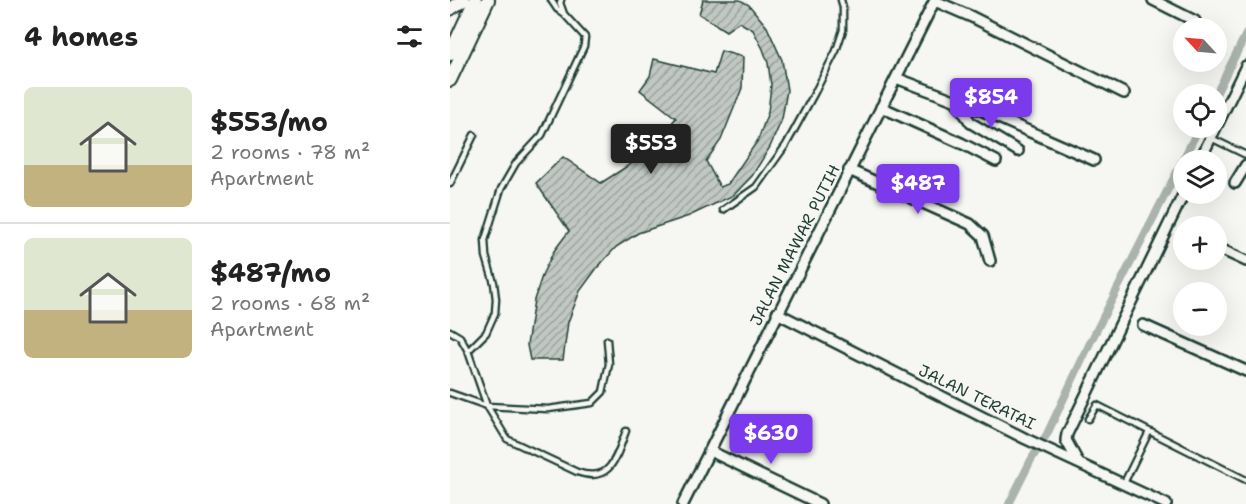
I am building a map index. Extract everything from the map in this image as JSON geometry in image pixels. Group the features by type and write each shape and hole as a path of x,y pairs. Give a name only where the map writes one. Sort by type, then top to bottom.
{"street":[{"path":"450,9 464,0"},
{"path":"450,80 453,54 475,0"},
{"path":"459,36 488,0"},
{"path":"1153,0 1190,18"},
{"path":"935,1 972,17 1124,93"},
{"name":"JALAN MAWAR PUTIH","path":"683,504 935,1"},
{"path":"1227,105 1246,66"},
{"path":"896,78 956,100 1094,160"},
{"path":"956,100 971,123 1018,151"},
{"path":"881,107 996,161"},
{"path":"1205,150 1211,138"},
{"path":"1234,183 1246,165"},
{"path":"849,170 970,224 983,236 990,261"},
{"path":"1078,462 1066,440 1067,434 1179,204"},
{"path":"1227,252 1246,261"},
{"name":"JALAN TERATAI","path":"777,314 1026,438 1166,504"},
{"path":"1143,325 1246,371"},
{"path":"710,451 820,504"}],"lane":[{"path":"468,351 486,333 495,314 495,291 486,256 485,240 501,189 516,163 542,135 584,46 585,37 564,14 556,9 551,0"},
{"path":"561,0 564,14"},
{"path":"723,210 756,187 786,145 836,51 843,30 841,0"},
{"path":"450,184 474,135"},
{"path":"1211,138 1246,155"},
{"path":"450,331 460,337 468,351 487,406 507,439 589,476 598,476 611,465 626,431"},
{"path":"450,393 487,406 548,409 592,403 603,392 609,364 607,340"},
{"path":"1089,419 1097,405 1246,480"},
{"path":"1124,483 1149,432"}],"building":[{"path":"703,0 740,0 749,5 767,27 782,60 787,90 782,119 770,147 752,176 734,195 689,216 638,233 616,247 580,291 568,322 563,360 530,360 527,345 534,300 543,273 554,251 569,231 536,183 563,157 601,183 637,160 659,138 676,118 640,90 650,76 654,59 714,74 721,51 743,57 742,88 721,140 706,161 720,187 728,184 758,140 768,112 771,85 768,63 763,49 753,30 739,22 726,31 699,14"}],"waterway":[{"path":"1221,84 1246,34"},
{"path":"1009,504 1047,434 1090,343 1194,138"}]}
